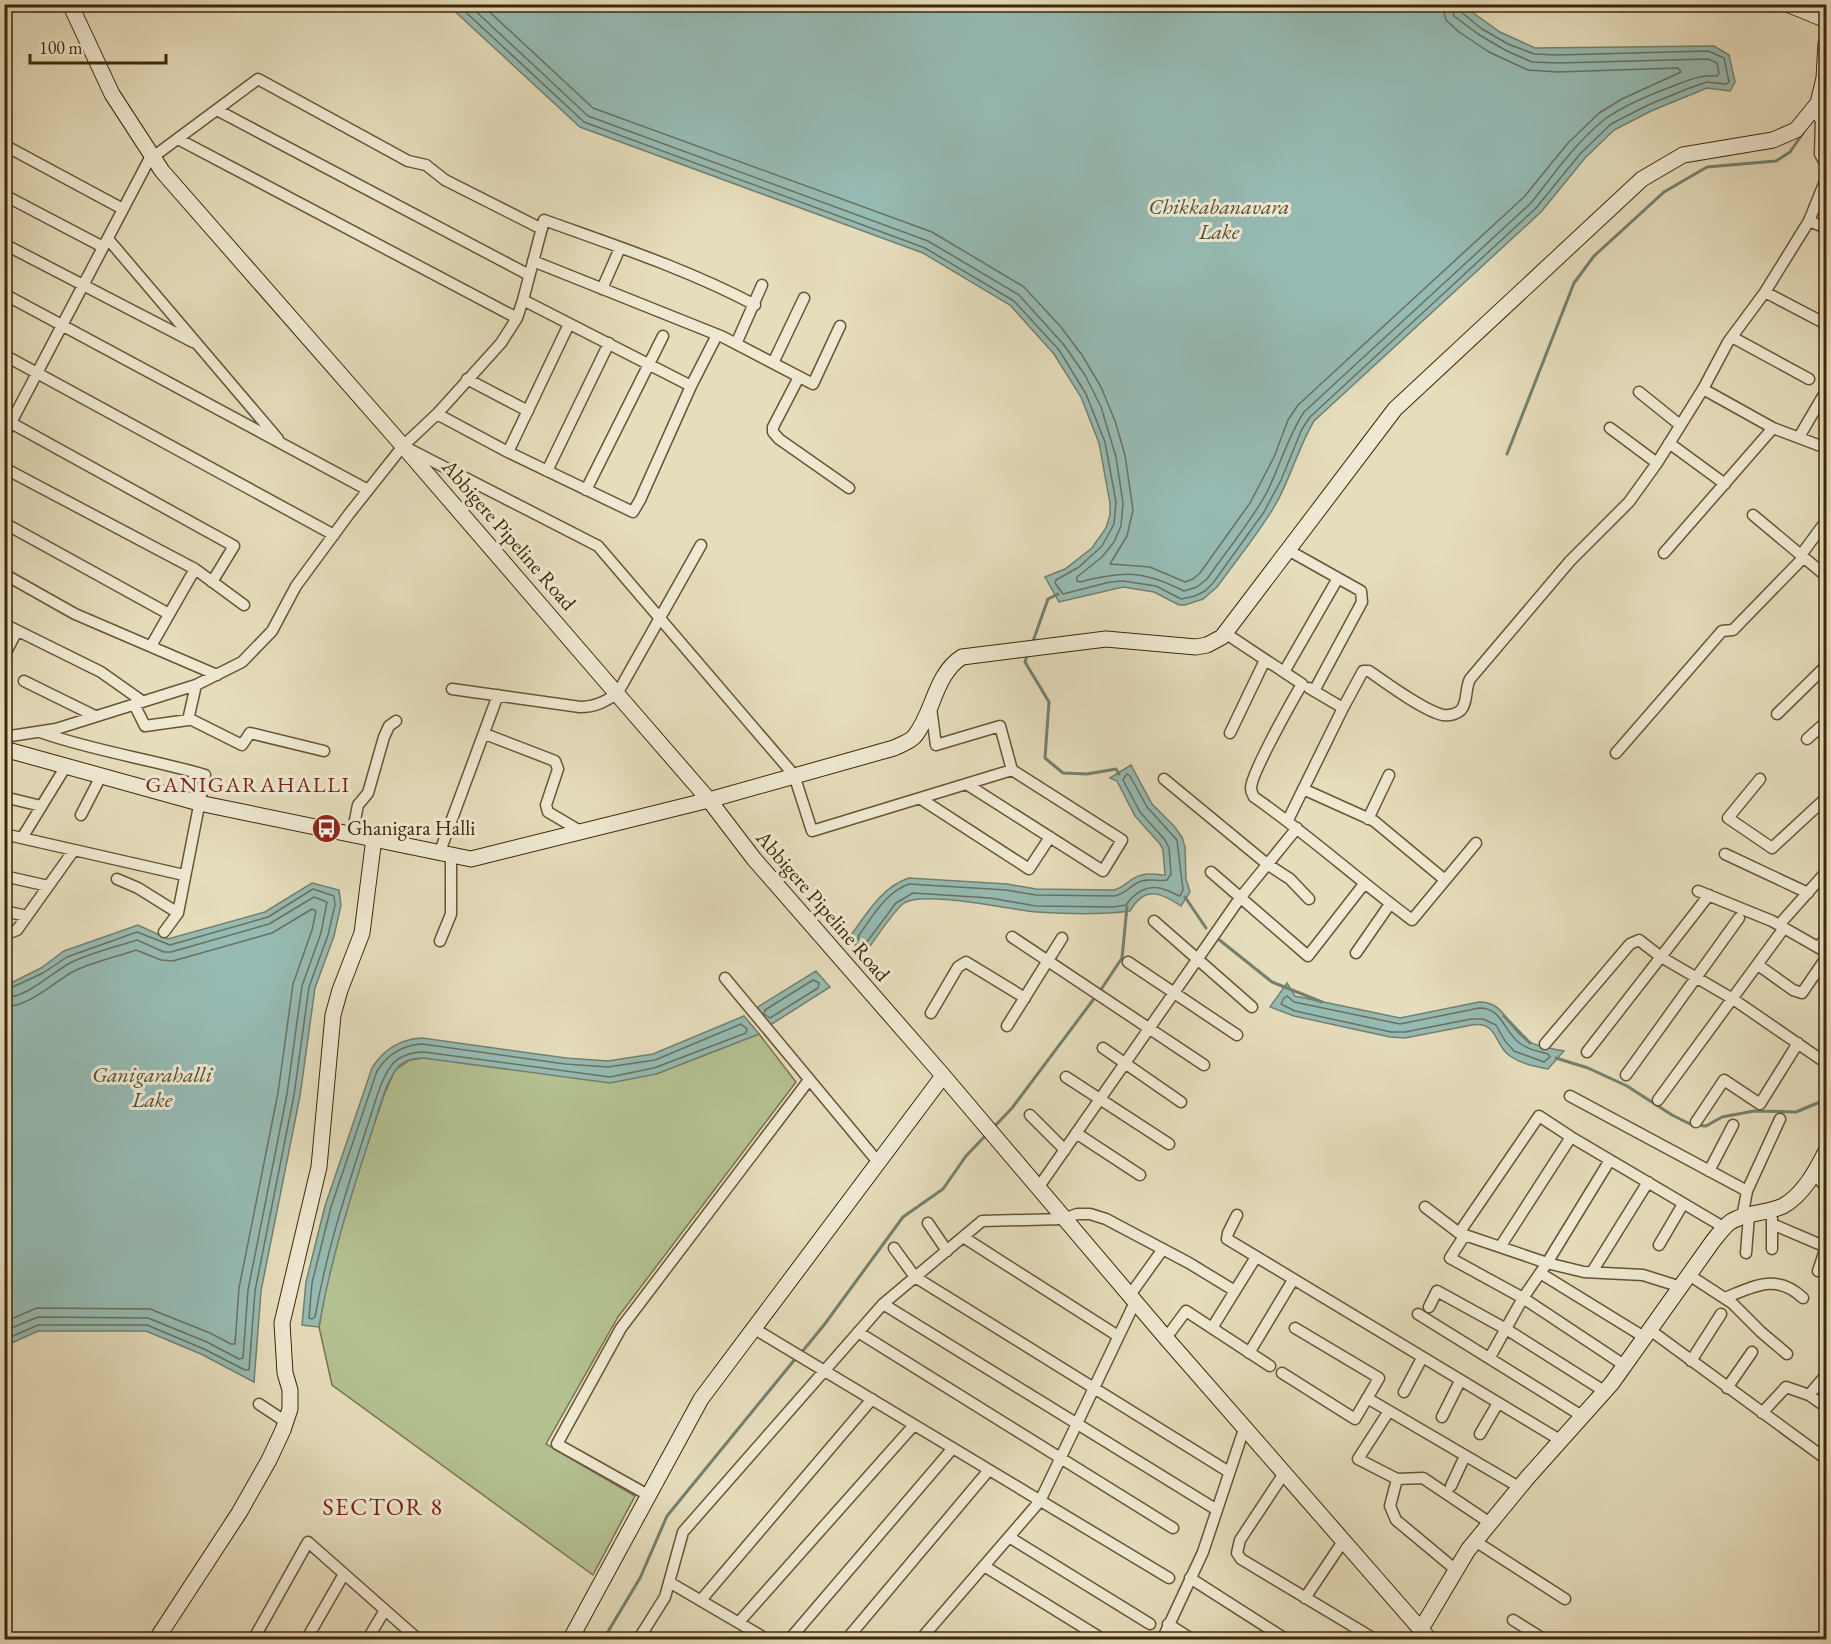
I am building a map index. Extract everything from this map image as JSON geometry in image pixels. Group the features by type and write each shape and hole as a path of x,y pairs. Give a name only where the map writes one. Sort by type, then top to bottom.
{"street":[{"name":"Abbigere Pipeline Road","path":"70,4 112,94 162,171 709,800 754,859 1166,1338 1344,1540 1422,1636"},
{"path":"1790,6 1825,4"},
{"path":"1790,6 1827,20"},
{"path":"1827,43 1824,78 1816,113 1822,132 1820,154 1827,165"},
{"path":"4,436 8,421 38,373 152,156 258,79 408,161 426,165 445,180 542,229"},
{"path":"217,110 530,275"},
{"path":"4,749 199,802 471,859 709,800 894,748 913,738 944,676 962,657 1106,639 1207,645 1222,637 1395,409 1642,179 1683,155 1773,140 1796,130 1816,113"},
{"path":"178,139 517,318"},
{"path":"4,145 121,208"},
{"path":"1288,820 1363,671 1369,671 1434,712 1451,715 1459,712 1463,706 1470,678 1570,561 1623,510 1657,463 1732,337 1765,292 1809,221 1827,179"},
{"path":"4,195 105,243 198,345 282,444"},
{"path":"4,737 56,729 196,685 242,662 272,631 296,586 403,446 436,414 501,343 517,318 524,300 544,220 714,283 754,305"},
{"path":"1809,221 1827,228"},
{"path":"4,243 198,345"},
{"path":"602,289 620,248"},
{"path":"533,261 717,334 813,384 840,326"},
{"path":"736,344 762,285"},
{"path":"1765,292 1827,324"},
{"path":"4,294 368,490"},
{"path":"773,363 804,298"},
{"path":"524,300 691,386"},
{"path":"508,452 569,324"},
{"path":"436,414 508,452 633,512 717,334"},
{"path":"586,490 663,336"},
{"path":"1732,337 1809,379"},
{"path":"547,471 609,343"},
{"path":"4,355 334,535"},
{"path":"800,376 773,427 773,432 779,439 849,488"},
{"path":"467,379 528,411"},
{"path":"1703,389 1773,428 1827,448"},
{"path":"1799,437 1827,391"},
{"path":"1639,392 1680,425"},
{"path":"8,421 234,546 212,582"},
{"path":"1611,428 1657,463"},
{"path":"1664,553 1773,428"},
{"path":"1669,443 1725,484"},
{"path":"403,446 598,546 794,775 812,831 1012,770"},
{"path":"4,468 195,569 244,605"},
{"path":"1753,515 1827,576"},
{"path":"1616,753 1722,632 1733,630 1802,556 1827,521"},
{"path":"4,523 170,614"},
{"path":"452,689 593,707 617,694 701,545"},
{"path":"1288,550 1361,591 1362,602 1314,691"},
{"path":"151,646 195,569"},
{"path":"4,574 75,614 217,675"},
{"path":"1284,672 1338,578"},
{"path":"4,624 100,672 138,702 145,726 188,720 196,685"},
{"path":"4,656 17,631"},
{"path":"1225,633 1343,708"},
{"path":"1230,733 1265,660"},
{"path":"1777,714 1827,666"},
{"path":"24,681 95,716"},
{"path":"1302,684 1251,786 1254,797 1288,820 1364,884 1412,920 1476,843"},
{"path":"440,941 451,914 445,855 498,695"},
{"path":"930,704 936,745 1000,726 1012,770 1122,840 1103,871 968,784"},
{"path":"188,718 242,745 250,733 324,751"},
{"path":"352,835 358,805 368,792 384,737 389,726 396,721"},
{"path":"1807,739 1827,722"},
{"path":"38,732 65,741 159,761 206,775 178,913 164,932"},
{"path":"484,734 555,761 558,770 546,805 548,812 582,832"},
{"path":"22,838 66,766"},
{"path":"1368,819 1389,775"},
{"path":"81,815 101,776"},
{"path":"1164,779 1267,864 1290,879 1309,899"},
{"path":"1760,780 1728,818 1772,848 1827,798"},
{"path":"1303,789 1374,821 1445,880"},
{"path":"4,797 41,806"},
{"path":"921,799 1029,869 1050,837"},
{"path":"1038,1188 1240,898 1297,828"},
{"path":"4,834 184,875"},
{"path":"156,1640 239,1513 269,1460 290,1409 282,1323 319,1167 333,1015 362,933 374,838"},
{"path":"4,935 16,930 74,850"},
{"path":"1725,854 1808,893"},
{"path":"1211,872 1308,956 1364,884"},
{"path":"1658,1100 1758,965 1782,927 1827,872"},
{"path":"4,876 48,886"},
{"path":"117,879 138,888 178,913"},
{"path":"1698,891 1782,927 1823,953"},
{"path":"1587,1052 1709,895"},
{"path":"1356,953 1390,904"},
{"path":"4,911 27,916"},
{"path":"1626,1075 1739,918"},
{"path":"1154,921 1252,1007"},
{"path":"1012,937 1204,1065"},
{"path":"1007,1026 1062,938"},
{"path":"1758,965 1797,992 1802,993 1823,953 1827,938"},
{"path":"1545,1044 1634,941 1638,940 1661,957 1733,999 1827,1063"},
{"path":"931,1013 958,967 966,962 1025,998"},
{"path":"1128,962 1237,1035"},
{"path":"725,978 878,1162"},
{"path":"1696,1122 1724,1080 1760,1104 1798,1043"},
{"path":"1103,1048 1181,1102"},
{"path":"571,1639 701,1399 943,1076"},
{"path":"1066,1077 1169,1144"},
{"path":"648,1495 557,1444 621,1328 808,1080"},
{"path":"1570,1096 1747,1191"},
{"path":"1030,1115 1065,1150"},
{"path":"1624,1365 1523,1298 1450,1258 1462,1234 1539,1116 1725,1228"},
{"path":"1746,1253 1747,1191 1780,1119"},
{"path":"1709,1171 1733,1125"},
{"path":"1076,1133 1140,1175"},
{"path":"1500,1247 1571,1137"},
{"path":"1772,1248 1772,1217 1814,1174 1827,1151"},
{"path":"1490,1357 1523,1298 1610,1160"},
{"path":"1814,1174 1827,1187"},
{"path":"1592,1272 1648,1182"},
{"path":"1659,1245 1683,1204"},
{"path":"1425,1207 1462,1234 1547,1263 1592,1272 1643,1275 1685,1281 1725,1298 1787,1354"},
{"path":"638,1640 665,1597 683,1533 883,1304 982,1221 1063,1219 1077,1214 1098,1217 1163,1249 1235,1291"},
{"path":"1237,1215 1227,1233 1227,1239 1560,1440"},
{"path":"1422,1636 1456,1570 1475,1541 1604,1391 1713,1240 1730,1222 1746,1216 1772,1217 1826,1247 1818,1272"},
{"path":"928,1222 947,1251"},
{"path":"963,1237 1118,1336"},
{"path":"894,1248 915,1277 1229,1472"},
{"path":"920,1640 1040,1501 1118,1336 1133,1298 1163,1249"},
{"path":"1212,1328 1257,1257"},
{"path":"1540,1273 1691,1361 1827,1459"},
{"path":"1250,1353 1293,1280"},
{"path":"1725,1298 1749,1288 1778,1283 1792,1288 1803,1298"},
{"path":"1429,1307 1437,1291 1506,1329 1604,1391"},
{"path":"883,1304 1217,1510"},
{"path":"1166,1338 1186,1311 1270,1366"},
{"path":"1418,1314 1582,1416"},
{"path":"1691,1361 1721,1314"},
{"path":"753,1328 1169,1578"},
{"path":"1282,1373 1355,1419 1379,1378 1295,1328"},
{"path":"858,1332 1173,1527"},
{"path":"1727,1388 1752,1352"},
{"path":"1404,1392 1422,1358"},
{"path":"1809,1395 1827,1375"},
{"path":"1442,1417 1460,1381"},
{"path":"1762,1413 1786,1387 1809,1395 1827,1407"},
{"path":"1367,1398 1519,1488"},
{"path":"701,1600 872,1399"},
{"path":"1480,1434 1498,1403"},
{"path":"259,1404 285,1422"},
{"path":"1389,1411 1358,1459 1397,1479 1423,1478 1490,1522"},
{"path":"739,1622 914,1425"},
{"path":"1162,1640 1203,1552 1245,1426"},
{"path":"789,1640 953,1448"},
{"path":"1451,1486 1465,1456"},
{"path":"846,1640 989,1470"},
{"path":"1285,1472 1240,1540 1237,1553 1241,1559 1376,1640"},
{"path":"1397,1479 1390,1506 1396,1520 1456,1570"},
{"path":"1009,1537 1150,1624"},
{"path":"1305,1598 1344,1540"},
{"path":"1475,1541 1565,1599"},
{"path":"253,1640 308,1542 418,1640"},
{"path":"984,1566 1104,1640"},
{"path":"306,1640 344,1574"},
{"path":"1190,1578 1287,1640"},
{"path":"669,1582 768,1640"},
{"path":"367,1640 385,1610"},
{"path":"1514,1620 1543,1639"},
{"path":"1168,1624 1193,1640"}],"green space":[{"path":"759,1034 796,1082 618,1317 546,1444 635,1496 593,1575 332,1385 319,1327 327,1280 343,1218 384,1095 395,1070 410,1060 423,1058 656,1074"}],"water":[{"name":"Chikkabanavara Lake","path":"448,5 1462,5 1500,32 1535,48 1714,46 1729,55 1735,82 1730,91 1707,88 1651,111 1614,130 1585,158 1541,212 1314,421 1270,513 1217,587 1203,599 1179,605 1154,592 1123,587 1059,602 1045,577 1065,569 1092,548 1106,528 1110,515 1110,503 1099,443 1081,397 1054,354 1010,305 923,253 580,127"},
{"path":"1131,765 1152,804 1182,837 1185,847 1186,879 1190,892 1181,906 1166,897 1153,894 1141,898 1130,911 1095,914 1037,912 948,900 914,900 899,907 864,954 849,938 882,895 899,882 909,878 1007,884 1036,889 1114,890 1139,876 1165,875 1163,850 1160,844 1135,816 1117,781 1110,778"},
{"name":"Ganigarahalli Lake","path":"312,883 339,890 341,905 334,936 315,988 300,1096 261,1291 254,1382 201,1354 146,1331 38,1331 5,1346 5,986 41,968 64,951 138,925 168,939 265,912"},
{"path":"816,971 830,987 767,1027 753,1010"},
{"path":"1287,983 1295,996 1400,1018 1479,1002 1488,1003 1500,1010 1518,1033 1528,1041 1564,1051 1548,1069 1514,1059 1505,1051 1491,1030 1480,1025 1405,1038 1390,1037 1294,1016 1270,1007"},
{"path":"744,1016 759,1034 656,1074 610,1083 423,1058 404,1062 390,1079 383,1096 354,1186 334,1256 319,1327 302,1325 306,1282 325,1206 372,1068 387,1050 407,1040 422,1038 566,1058 608,1061 653,1054"}],"waterway":[{"path":"1819,114 1826,107"},
{"path":"1507,454 1574,283 1594,256 1664,192 1707,167 1776,161 1790,152 1803,133"},
{"path":"1032,644 1048,599 1058,594"},
{"path":"1028,653 1025,662 1049,702 1045,758 1063,773 1087,774 1116,769 1119,774"},
{"path":"1185,897 1206,928"},
{"path":"994,1127 1012,1108 1122,958 1127,907"},
{"path":"1217,938 1272,982 1322,1002"},
{"path":"1504,1016 1530,1043"},
{"path":"1556,1058 1588,1068 1627,1086 1692,1125 1706,1126 1722,1117 1754,1111 1796,1112 1820,1102 1826,1102"},
{"path":"801,1353 903,1217 943,1189 966,1156 987,1134"},
{"path":"603,1640 640,1578 667,1516 796,1358"}],"place":[{"name":"Ghanigara Halli","path":"326,828"}],"district":[{"name":"GANIGARAHALLI","path":"248,784"},
{"name":"SECTOR 8","path":"383,1507"}]}
